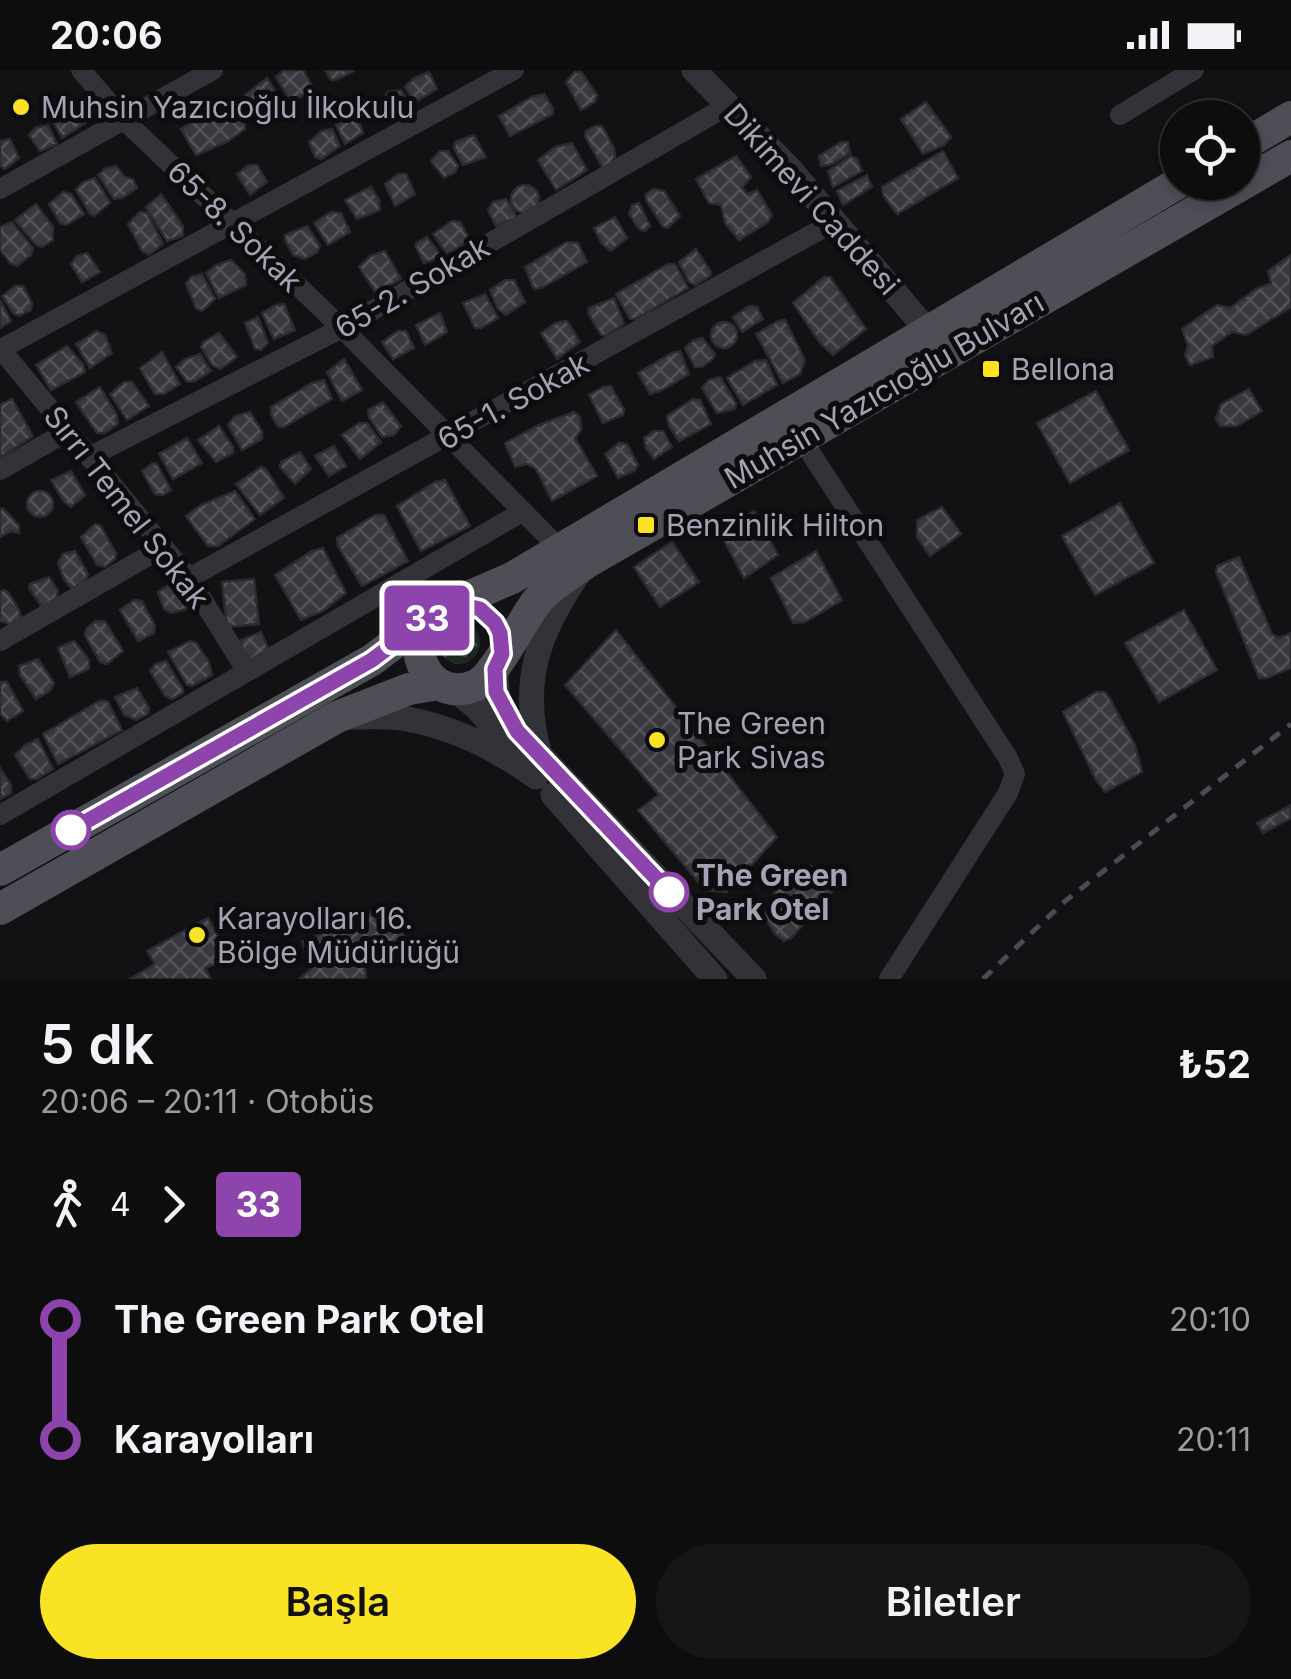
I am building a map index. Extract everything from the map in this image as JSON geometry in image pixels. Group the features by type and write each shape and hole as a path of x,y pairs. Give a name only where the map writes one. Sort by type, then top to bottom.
{"main road":[{"path":"1260,136 1291,118"},
{"name":"Muhsin Yazıcıoğlu Bulvarı","path":"0,870 372,660 439,611 573,556 801,438 1291,156"},
{"name":"Muhsin Yazıcıoğlu Bulvarı","path":"0,909 337,717 410,690 476,686 573,556 927,330 1160,194"},
{"path":"447,686 427,674 417,655 418,634 439,611 470,605 488,615 500,633 498,661"}],"street":[{"name":"65-8. Sokak","path":"82,70 123,119 342,328 522,512 573,556"},
{"path":"0,189 213,70"},
{"path":"0,348 514,70"},
{"name":"Dikimevi Caddesi","path":"694,70 836,221 927,330"},
{"path":"1120,115 1194,70"},
{"name":"65-2. Sokak","path":"89,457 342,328 729,106"},
{"name":"65-1. Sokak","path":"190,578 836,221"},
{"name":"Sırrı Temel Sokak","path":"0,348 190,578 246,670"},
{"path":"0,470 68,431"},
{"path":"801,438 1015,774 1008,793 889,979"},
{"path":"0,815 522,512"},
{"path":"0,641 162,548"},
{"path":"539,768 531,701 538,647 566,591 573,556"},
{"path":"498,661 498,700 539,768 715,979"},
{"path":"447,686 478,708 754,979"},
{"path":"337,717 400,718 438,727 539,768"}],"shaded area":[{"path":"459,622 474,628 480,643 474,658 459,664 444,658 438,643 444,628"}],"building":[{"path":"284,70 303,70 312,86 310,91 299,98 288,97 276,77"},
{"path":"325,70 354,70 354,71 331,80"},
{"path":"429,72 437,89 415,102 405,87"},
{"path":"575,72 581,72 597,95 595,102 581,110 566,82"},
{"path":"267,78 279,97 279,107 257,116 245,95"},
{"path":"401,90 410,106 393,114 383,100 388,92"},
{"path":"544,94 553,114 510,136 499,116"},
{"path":"230,102 244,120 245,129 227,142 196,155 181,129"},
{"path":"926,102 951,137 944,145 923,154 901,119"},
{"path":"71,108 80,108 88,121 62,138 52,120"},
{"path":"348,116 357,116 363,133 345,144 336,125"},
{"path":"48,125 57,144 40,151 29,135 35,128"},
{"path":"595,126 602,126 614,148 615,157 605,172 585,136"},
{"path":"332,129 340,146 321,159 315,157 309,142 322,131"},
{"path":"474,135 486,157 463,165 455,142"},
{"path":"10,139 19,158 5,169 0,166 0,141"},
{"path":"841,142 848,142 850,153 821,166 819,156"},
{"path":"572,143 587,170 556,190 538,160 555,147"},
{"path":"440,151 448,151 458,166 444,178 431,161"},
{"path":"943,151 958,178 897,214 883,195 882,187"},
{"path":"736,156 751,177 742,188 748,194 757,190 772,215 768,222 739,240 725,223 721,205 709,203 696,179"},
{"path":"851,156 857,159 862,171 833,187 828,171"},
{"path":"249,165 257,165 267,182 250,195 237,174"},
{"path":"116,166 125,177 133,179 137,188 114,199 98,175"},
{"path":"398,174 406,174 415,194 395,206 385,184"},
{"path":"867,175 872,187 843,205 837,191"},
{"path":"95,178 110,203 94,216 76,190 83,182"},
{"path":"525,185 535,189 539,199 535,209 525,213 515,209 511,199 515,189"},
{"path":"371,187 380,210 357,219 345,200"},
{"path":"653,189 664,191 680,216 668,228 663,227 646,200 646,194"},
{"path":"63,192 71,194 84,214 66,225 60,223 49,204"},
{"path":"161,194 183,226 183,236 167,241 146,207"},
{"path":"506,199 515,218 496,226 488,210 493,202"},
{"path":"639,203 650,226 645,231 629,214 632,205"},
{"path":"36,204 53,227 53,240 42,247 15,220"},
{"path":"140,212 147,213 163,244 149,255 142,251 128,224"},
{"path":"331,212 341,213 350,232 328,245 314,223"},
{"path":"615,217 627,238 611,251 602,244 594,228"},
{"path":"452,221 460,222 470,240 447,254 433,234"},
{"path":"12,222 33,248 31,255 17,266 0,250 0,227"},
{"path":"307,226 320,246 305,259 293,255 285,235"},
{"path":"427,237 440,254 424,263 416,243"},
{"path":"567,242 578,243 587,262 534,289 525,267"},
{"path":"696,249 711,272 695,285 689,282 679,262"},
{"path":"385,251 401,279 376,293 359,267 370,256"},
{"path":"87,253 100,272 82,282 71,264 77,256"},
{"path":"1291,255 1291,307 1246,335 1232,332 1212,346 1213,357 1190,365 1182,329 1217,305 1230,308 1271,283 1268,271"},
{"path":"231,260 245,274 246,285 219,298 206,273"},
{"path":"668,264 675,264 688,288 630,319 616,294"},
{"path":"202,274 215,299 202,311 196,308 186,284 191,277"},
{"path":"824,277 830,277 866,329 833,355 793,303"},
{"path":"505,280 514,280 525,302 506,315 498,309 490,290"},
{"path":"15,286 23,286 32,303 31,310 19,316 2,296"},
{"path":"485,294 498,318 475,328 463,303"},
{"path":"614,298 624,324 606,336 601,335 589,308"},
{"path":"0,300 11,321 0,328"},
{"path":"284,304 295,330 274,339 262,313"},
{"path":"749,306 757,307 763,319 742,332 733,317"},
{"path":"440,313 447,332 425,345 416,325"},
{"path":"258,317 268,343 261,350 255,349 245,323"},
{"path":"785,320 805,360 800,374 783,383 756,334"},
{"path":"567,321 580,342 557,359 541,333"},
{"path":"724,322 733,326 737,335 733,344 724,348 715,344 711,335 715,326"},
{"path":"97,331 105,335 112,353 90,368 76,344"},
{"path":"398,331 406,331 414,348 393,359 382,342"},
{"path":"219,333 237,357 220,369 212,365 201,347"},
{"path":"702,338 715,354 702,367 695,367 685,348"},
{"path":"67,346 85,372 51,390 36,365"},
{"path":"680,351 689,374 650,394 638,373"},
{"path":"162,352 180,384 164,394 155,394 140,368"},
{"path":"200,354 211,371 187,382 176,367"},
{"path":"344,359 362,390 342,401 327,372"},
{"path":"766,360 777,385 743,405 727,378 755,361"},
{"path":"720,377 736,403 735,409 717,413 702,388 709,380"},
{"path":"324,380 332,399 278,427 271,407"},
{"path":"124,382 132,382 149,406 127,420 110,394"},
{"path":"611,386 623,415 603,423 589,395"},
{"path":"100,387 117,415 118,424 105,433 97,433 76,402"},
{"path":"1249,389 1262,411 1237,426 1220,426 1216,419 1221,404"},
{"path":"1096,391 1129,450 1070,483 1037,423"},
{"path":"12,399 33,436 0,458 0,405"},
{"path":"693,399 700,400 711,424 679,441 667,416"},
{"path":"383,402 401,426 394,435 382,437 368,410"},
{"path":"250,412 262,431 262,439 242,450 228,425 235,416"},
{"path":"574,412 580,417 581,430 575,438 597,476 552,501 536,469 527,464 515,467 505,443"},
{"path":"359,423 367,423 381,442 360,459 342,435"},
{"path":"219,426 233,453 216,462 198,440"},
{"path":"654,431 663,431 672,447 654,459 644,438"},
{"path":"187,438 202,463 173,479 159,454"},
{"path":"619,443 627,444 638,465 618,478 605,454"},
{"path":"334,446 346,466 329,476 315,456"},
{"path":"300,452 311,469 295,484 280,467 281,462"},
{"path":"153,463 171,490 163,495 155,494 142,471"},
{"path":"261,467 284,498 260,515 236,484"},
{"path":"71,471 85,495 71,507 51,480"},
{"path":"445,480 470,526 421,551 397,506 435,482"},
{"path":"40,491 49,495 53,504 49,513 40,517 31,513 27,504 31,495"},
{"path":"235,491 255,519 218,546 208,546 186,516"},
{"path":"1120,503 1154,563 1095,595 1062,536"},
{"path":"942,507 961,534 930,556 917,537 917,520"},
{"path":"3,508 19,526 19,533 11,531 0,537"},
{"path":"754,511 778,555 744,578 719,531"},
{"path":"375,515 384,515 408,561 362,586 337,538"},
{"path":"95,524 100,525 116,553 105,567 97,565 81,537"},
{"path":"672,542 699,582 660,607 634,567"},
{"path":"323,548 346,593 323,611 301,620 275,575"},
{"path":"75,551 88,574 86,580 72,589 58,563 63,554"},
{"path":"816,551 842,600 805,622 793,623 771,578"},
{"path":"1239,557 1272,634 1278,638 1291,633 1291,668 1267,678 1259,678 1216,572 1217,566"},
{"path":"49,577 58,591 56,598 42,607 29,588 30,584"},
{"path":"254,579 259,624 227,627 222,582"},
{"path":"179,583 190,608 171,613 164,609 158,592"},
{"path":"3,590 8,592 21,619 10,624 0,621"},
{"path":"134,600 142,601 155,626 154,633 138,641 120,610"},
{"path":"1184,610 1217,670 1159,702 1125,643"},
{"path":"96,621 105,621 123,651 107,664 100,662 85,635"},
{"name":"The Green Park Sivas","path":"616,630 777,837 727,892 705,890 638,810 659,795 565,685"},
{"path":"261,632 268,648 253,663 241,647 241,640"},
{"path":"74,641 89,660 89,669 70,677 58,648"},
{"path":"190,641 196,643 209,662 212,675 192,686 187,685 168,652"},
{"path":"38,659 54,683 51,690 36,699 20,675 19,666"},
{"path":"166,661 183,689 172,699 165,696 150,671 155,664"},
{"path":"0,682 7,682 23,711 7,721 0,714"},
{"path":"137,688 149,708 148,714 136,720 124,715 115,697"},
{"path":"1096,692 1105,692 1110,699 1135,745 1142,772 1105,792 1063,712"},
{"path":"101,700 108,702 122,730 58,764 43,734"},
{"path":"38,739 53,769 30,779 15,755"},
{"path":"0,768 11,785 11,793 0,799"},
{"path":"1291,805 1291,818 1263,833 1257,823"},
{"path":"811,866 820,872 832,892 784,941 764,916 779,886 787,879 795,882"},
{"path":"387,905 406,940 365,964 366,979 299,979 311,969 302,942"},
{"name":"Karayolları 16. Bölge Müdürlüğü","path":"208,918 230,958 205,968 211,979 130,979 155,964 147,951"}],"railway":[{"path":"983,979 1064,902 1291,724"}],"bus line":[{"name":"33","path":"71,830 372,660 438,610 470,605 488,615 500,633 502,654 495,669 496,692 506,716 542,760 669,892"}],"place":[{"name":"Muhsin Yazıcıoğlu İlkokulu","path":"21,107"},
{"name":"Bellona","path":"991,369"},
{"name":"Benzinlik Hilton","path":"646,525"},
{"name":"The Green Park Sivas","path":"657,740"},
{"name":"The Green Park Otel","path":"669,892"},
{"name":"Karayolları 16. Bölge Müdürlüğü","path":"197,935"}]}
